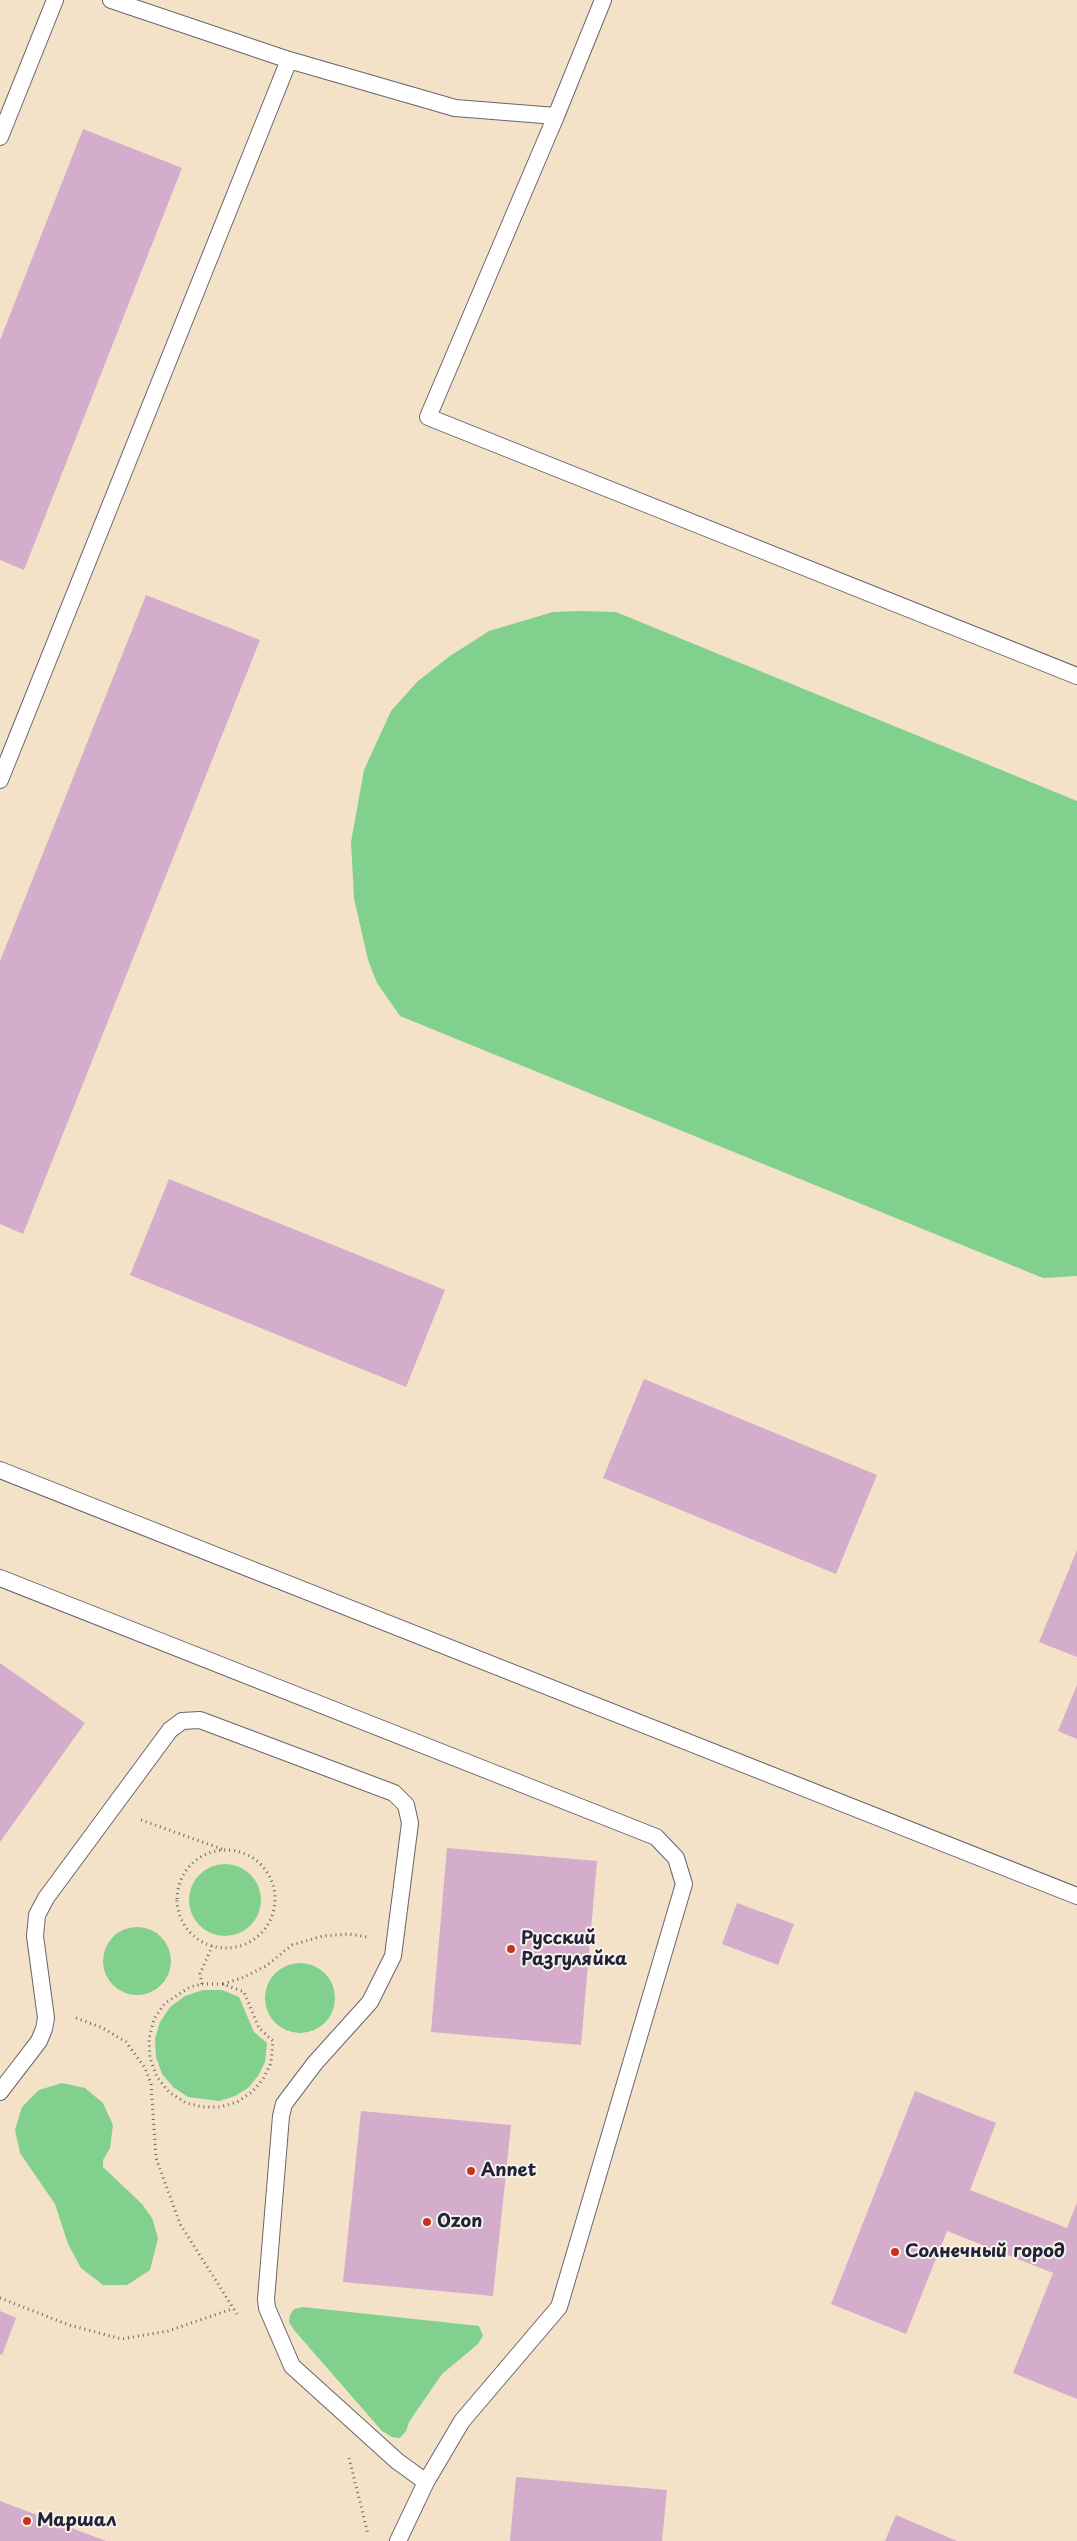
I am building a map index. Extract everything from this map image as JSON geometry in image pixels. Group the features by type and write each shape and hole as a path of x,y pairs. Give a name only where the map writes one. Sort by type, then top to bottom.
{"lane":[{"path":"0,137 55,0"},
{"path":"111,0 289,60 455,108 556,116"},
{"path":"603,0 556,116 428,417 1077,676"},
{"path":"0,780 289,60"},
{"path":"0,1470 1077,1896"},
{"path":"0,1578 656,1837 676,1858 684,1884 559,2307 462,2421 426,2482 398,2541"},
{"path":"0,2092 39,2041 46,2018 36,1936 37,1914 46,1898 170,1730 182,1721 200,1720 394,1793 406,1805 410,1824 394,1944 387,1970 370,2002 315,2063 284,2104 281,2116 266,2308 292,2366 397,2461 426,2482"}],"path":[{"path":"113,1807 134,1818 223,1850 240,1852 255,1859 267,1872 274,1888 275,1905 270,1921 260,1935 246,1944 229,1948 212,1946 198,1940 187,1930 180,1916 176,1901 178,1886 189,1866 208,1853 223,1850"},
{"path":"223,1984 244,1992 259,2028 273,2040 271,2063 263,2079 252,2092 237,2102 220,2107 203,2107 186,2103 169,2092 157,2077 150,2058 149,2039 154,2019 166,2003 190,1987 202,1984 223,1984 242,1978 266,1966 292,1946 323,1936 350,1934 394,1944"},
{"path":"202,1984 200,1974 212,1946"},
{"path":"46,2018 74,2017 103,2028 126,2042 145,2068 151,2084 156,2158 180,2224 232,2309 239,2315"},
{"path":"145,2068 153,2068"},
{"path":"0,2298 69,2325 122,2339 168,2330 232,2309"},
{"path":"348,2456 370,2541"}],"green space":[{"path":"553,612 616,612 1077,801 1077,1276 1043,1278 400,1016 377,983 368,960 354,898 351,842 364,770 391,711 418,681 450,656 489,631"},
{"path":"232,1864 251,1874 259,1886 261,1900 259,1914 251,1926 239,1934 218,1936 199,1926 191,1914 189,1893 199,1874 211,1866"},
{"path":"144,1927 156,1933 165,1942 171,1954 169,1974 161,1985 144,1995 130,1995 113,1985 105,1974 103,1954 113,1937 124,1929"},
{"path":"300,1963 313,1966 325,1973 332,1985 335,1998 332,2011 325,2023 313,2030 300,2033 287,2030 275,2023 268,2011 265,1998 268,1985 275,1973 287,1966"},
{"path":"203,1990 222,1990 239,1997 254,2032 267,2043 265,2062 258,2076 248,2088 235,2096 219,2101 188,2097 173,2087 162,2074 156,2057 155,2039 160,2022 170,2007 185,1996"},
{"path":"62,2083 85,2088 103,2103 113,2125 110,2148 103,2160 103,2167 142,2204 152,2218 158,2238 150,2270 127,2285 103,2285 81,2268 68,2244 55,2204 20,2153 15,2130 22,2107 39,2090"},
{"path":"303,2307 479,2326 483,2336 478,2344 442,2374 400,2438 392,2437 382,2431 294,2330 289,2322 290,2315 294,2309"}],"building":[{"path":"83,129 182,168 24,570 0,560 0,340"},
{"path":"146,595 260,640 23,1234 0,1224 0,961"},
{"path":"169,1179 445,1290 406,1387 130,1275"},
{"path":"644,1379 877,1475 836,1574 603,1478"},
{"path":"1077,1550 1077,1657 1039,1642"},
{"path":"0,1663 85,1723 0,1842"},
{"path":"1077,1685 1077,1739 1058,1731"},
{"path":"447,1848 597,1861 581,2045 431,2032"},
{"path":"737,1903 794,1924 778,1965 722,1944"},
{"name":"Солнечный город","path":"915,2091 996,2123 970,2190 1067,2228 1077,2202 1077,2399 1013,2373 1053,2273 947,2231 906,2334 831,2304"},
{"path":"361,2111 511,2125 493,2296 343,2282"},
{"path":"0,2311 16,2318 2,2355 0,2354"},
{"path":"516,2477 667,2490 662,2541 510,2541"},
{"name":"Маршал","path":"0,2501 106,2541 0,2541"},
{"path":"896,2515 957,2541 885,2541"}],"place":[{"name":"Русский Разгуляйка","path":"511,1949"},
{"name":"Annet","path":"471,2171"},
{"name":"Ozon","path":"427,2222"},
{"name":"Солнечный город","path":"895,2252"},
{"name":"Маршал","path":"27,2521"}]}
